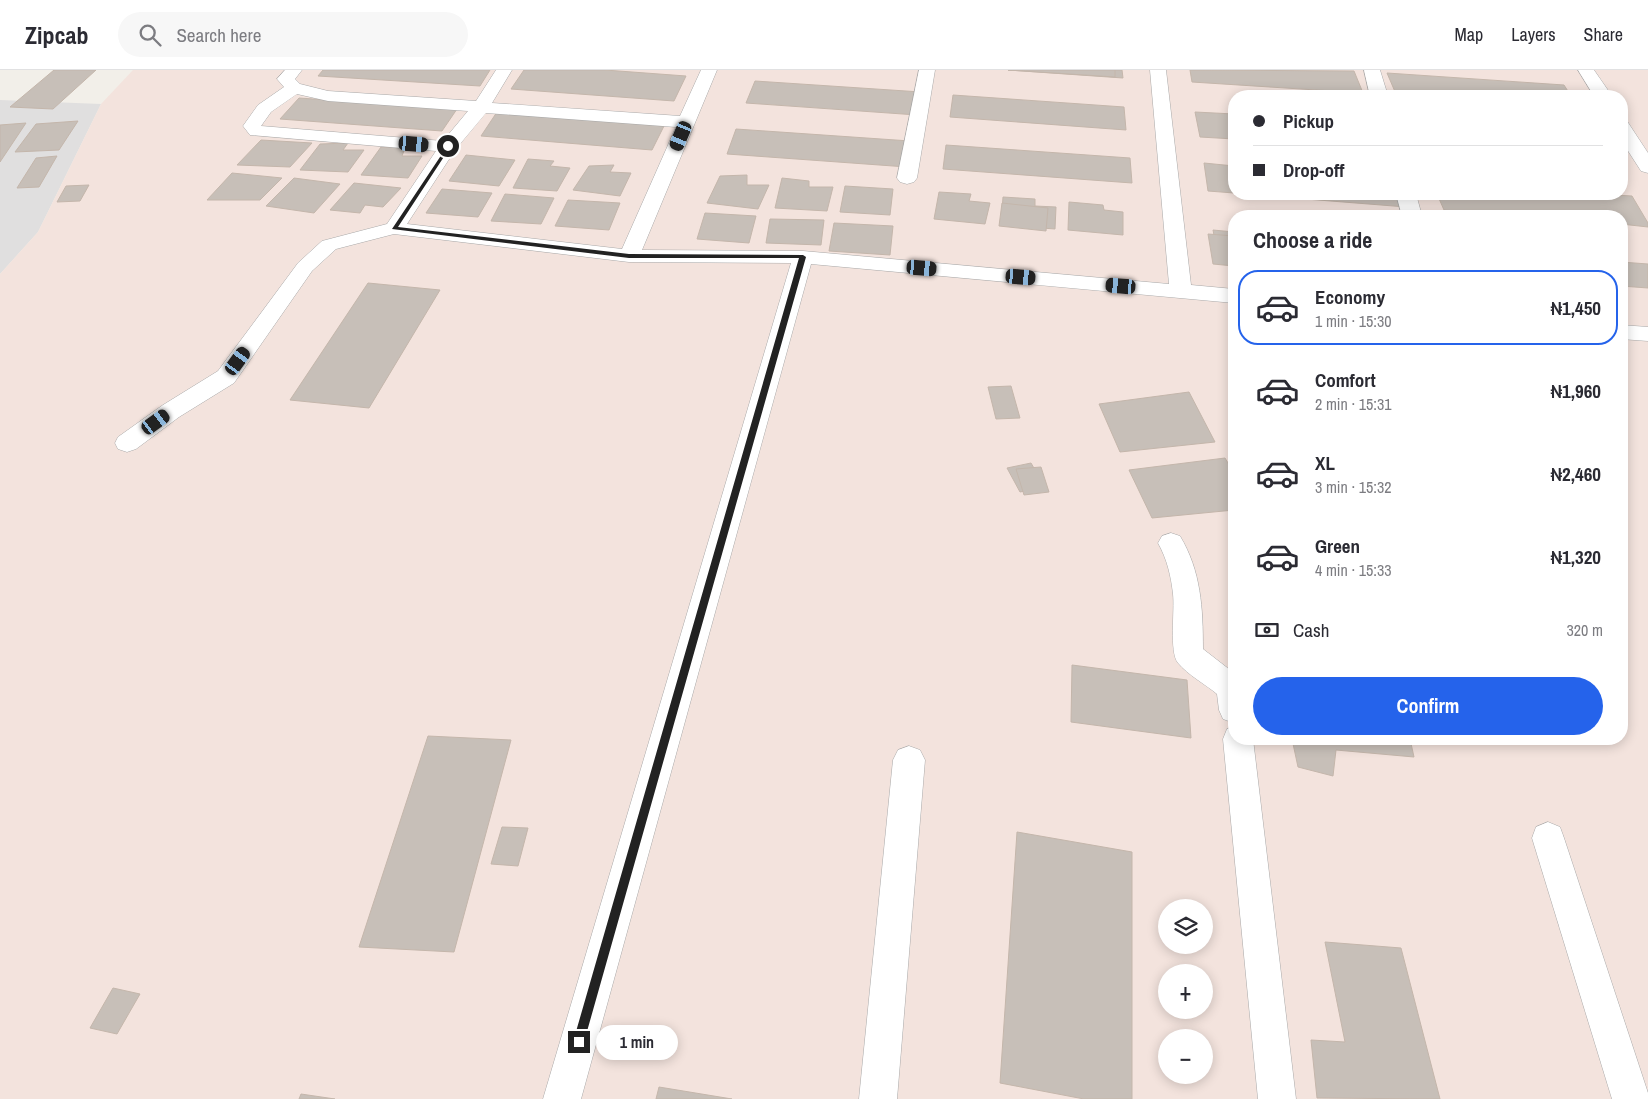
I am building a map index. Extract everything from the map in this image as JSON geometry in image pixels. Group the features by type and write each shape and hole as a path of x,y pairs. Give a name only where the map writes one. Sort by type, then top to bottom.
{"lane":[{"path":"294,70 286,79 294,88 328,96 687,122"},
{"path":"394,228 448,146 480,107 504,70"},
{"path":"629,256 710,70"},
{"path":"907,178 928,70"},
{"path":"1158,70 1181,292"},
{"path":"1372,70 1377,90"},
{"path":"1586,70 1599,90"},
{"path":"294,88 272,102 255,119 252,126 256,131 448,146"},
{"path":"1628,136 1648,167"},
{"path":"127,443 171,411 226,376 305,267 329,245 394,228 629,256 803,257 1228,296"},
{"path":"562,1099 803,257"},
{"path":"1628,333 1648,334"},
{"path":"1171,544 1179,555 1190,615 1188,654 1228,686"},
{"path":"1239,745 1277,1099"},
{"path":"878,1099 909,760"},
{"path":"1548,838 1631,1099"}],"shaded area":[{"path":"133,70 1648,70 1648,1099 0,1099 0,274 38,232 101,104"},
{"path":"0,100 101,104 38,232 0,274"}],"building":[{"path":"54,70 96,70 53,109 10,107"},
{"path":"323,70 490,70 480,86 318,76"},
{"path":"524,70 605,70 686,76 674,101 511,89"},
{"path":"1008,70 1122,70 1123,78"},
{"path":"1008,70 1115,70 1115,77"},
{"path":"1190,70 1354,71 1362,90 1316,90 1192,82"},
{"path":"1387,73 1564,85 1567,90 1394,90"},
{"path":"755,81 921,92 917,115 746,103"},
{"path":"953,95 1124,107 1126,130 950,117"},
{"path":"299,98 457,109 442,131 280,119"},
{"path":"497,112 664,126 652,150 481,136"},
{"path":"1195,112 1228,114 1228,139 1200,137"},
{"path":"78,121 59,150 15,152 36,124"},
{"path":"26,123 0,162 0,125"},
{"path":"736,129 910,141 907,167 727,154"},
{"path":"261,140 312,143 290,167 237,165"},
{"path":"348,143 343,150 364,150 348,172 300,170 320,144"},
{"path":"946,145 1130,158 1132,183 943,169"},
{"path":"381,147 405,148 402,156 422,156 408,178 361,175"},
{"path":"466,155 515,160 499,186 449,181"},
{"path":"57,156 39,187 17,188 36,158"},
{"path":"528,159 554,161 550,166 570,168 557,191 513,188"},
{"path":"1204,163 1228,165 1228,193 1208,191"},
{"path":"614,165 610,172 631,173 620,196 573,190 589,166"},
{"path":"232,173 282,178 260,200 207,200"},
{"path":"747,175 747,185 769,185 758,209 707,203 720,176"},
{"path":"294,178 340,184 314,213 266,206"},
{"path":"782,178 809,181 809,187 833,187 827,211 775,208"},
{"path":"354,183 401,188 383,207 365,205 360,213 330,210"},
{"path":"89,185 80,201 57,202 66,186"},
{"path":"845,186 893,189 890,215 840,212"},
{"path":"442,189 492,193 478,217 426,213"},
{"path":"939,192 971,194 969,201 990,203 985,224 934,219"},
{"path":"505,194 554,198 541,224 491,221"},
{"path":"1628,196 1632,196 1648,223 1648,227 1628,225 1628,210 1444,210 1440,200 1628,200"},
{"path":"1003,197 1035,199 1035,206 1056,207 1055,229 1001,225"},
{"path":"568,200 620,203 609,230 555,226"},
{"path":"1318,200 1404,200 1406,207"},
{"path":"1069,202 1103,205 1104,210 1123,212 1123,235 1068,230"},
{"path":"1002,203 1048,208 1046,231 999,226"},
{"path":"705,213 756,216 749,243 697,239"},
{"path":"770,219 824,220 821,245 766,243"},
{"path":"834,223 893,226 890,255 829,251"},
{"path":"1213,230 1228,231 1228,262 1219,261"},
{"path":"1208,234 1228,236 1228,265 1213,264"},
{"path":"1628,263 1648,264 1648,288 1628,287"},
{"path":"368,283 440,290 369,408 290,400"},
{"path":"1011,386 1020,418 996,419 988,387"},
{"path":"1189,392 1215,442 1120,452 1099,404"},
{"path":"1225,458 1228,463 1228,511 1152,518 1129,470"},
{"path":"1031,463 1045,487 1020,492 1007,468"},
{"path":"1041,467 1049,492 1024,495 1016,469"},
{"path":"1072,665 1187,680 1191,738 1071,722"},
{"path":"428,736 511,740 454,952 359,947"},
{"path":"1293,745 1411,745 1414,757 1336,750 1333,776 1298,767"},
{"path":"502,827 528,828 518,866 491,864"},
{"path":"1017,832 1132,852 1132,1099 1084,1099 1000,1083"},
{"path":"1325,942 1401,948 1440,1099 1317,1098 1311,1040 1345,1042"},
{"path":"113,988 140,994 117,1034 90,1028"},
{"path":"659,1087 732,1099 656,1099"},
{"path":"301,1094 335,1099 299,1099"}],"route":[{"path":"448,146 394,228 629,256 803,257 579,1042"}]}
